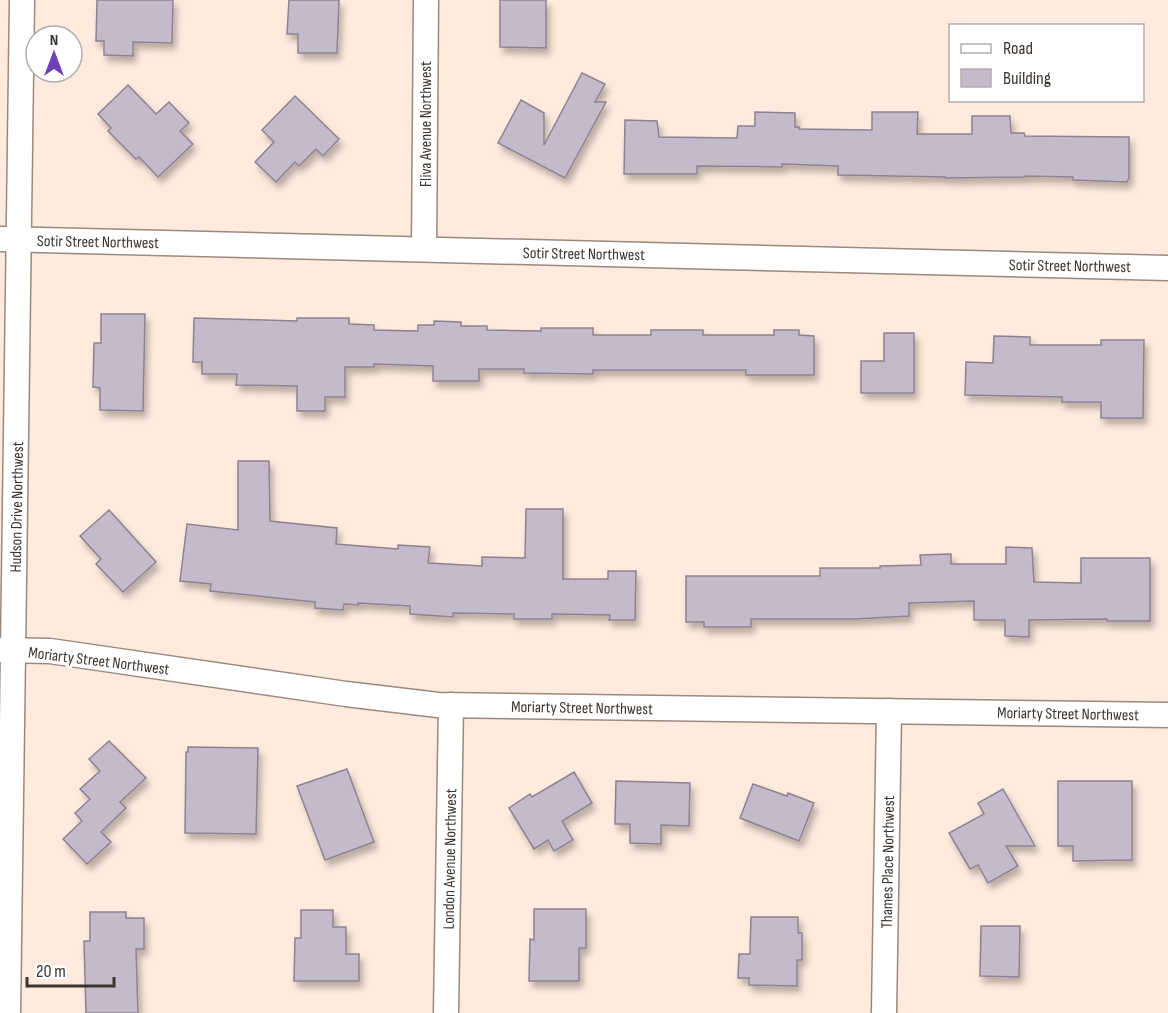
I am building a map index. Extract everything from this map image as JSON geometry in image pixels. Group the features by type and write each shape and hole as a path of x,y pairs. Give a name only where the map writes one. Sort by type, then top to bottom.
{"street":[{"name":"Hudson Drive Northwest","path":"8,1013 9,239 22,0"},
{"name":"Fliva Avenue Northwest","path":"424,249 426,0"},
{"name":"Sotir Street Northwest","path":"9,239 1168,268"},
{"name":"Moriarty Street Northwest","path":"7,650 50,651 346,694 451,705 1168,715"},
{"name":"London Avenue Northwest","path":"446,1013 451,705"},
{"name":"Thames Place Northwest","path":"884,1013 889,711"}],"building":[{"path":"97,0 173,0 172,43 133,42 133,56 104,55 104,41 96,41"},
{"path":"289,0 339,0 337,53 298,53 298,34 287,34"},
{"path":"500,0 546,0 546,48 500,47"},
{"path":"582,73 605,84 595,102 606,102 565,178 498,143 521,100 544,113 544,145"},
{"path":"128,85 156,114 169,102 189,123 180,131 193,144 158,177 139,157 136,159 108,131 111,128 98,114"},
{"path":"295,96 339,139 323,156 316,149 299,166 295,162 276,182 255,162 274,142 262,130"},
{"path":"755,112 795,113 795,127 799,129 872,130 872,112 918,112 917,134 972,134 972,116 1010,116 1011,133 1024,133 1025,136 1129,137 1129,178 1127,182 1073,180 1073,177 945,178 838,175 838,166 782,164 782,167 697,166 697,174 624,174 625,120 657,121 659,137 737,138 738,126 755,126"},
{"path":"101,314 145,314 143,411 100,410 100,388 93,387 94,343 101,343"},
{"path":"194,318 297,321 297,318 349,318 349,324 374,325 374,330 418,331 418,325 434,325 434,321 461,322 461,326 487,326 487,330 541,331 541,328 593,328 593,335 651,335 651,330 703,330 703,335 774,335 774,330 799,330 799,335 814,336 814,375 746,375 746,370 593,370 593,374 524,373 524,369 479,369 479,381 433,381 433,366 374,364 374,367 345,367 345,397 325,397 325,411 297,411 297,386 236,385 237,374 202,374 202,362 193,362"},
{"path":"884,333 914,333 914,393 861,393 861,361 884,361"},
{"path":"994,336 1030,337 1030,345 1101,345 1101,340 1144,340 1143,418 1101,418 1101,402 1062,402 1062,397 965,395 966,362 993,363"},
{"path":"238,461 269,461 270,521 337,528 336,544 398,549 398,545 430,547 428,563 482,566 482,557 525,558 526,509 563,509 563,579 608,579 608,571 636,571 635,620 609,620 610,615 552,614 552,619 514,619 514,614 453,613 453,617 410,614 410,606 358,603 358,605 344,604 343,610 315,608 315,602 210,591 211,584 180,581 187,524 238,530"},
{"path":"109,510 156,562 123,592 96,564 101,559 80,536"},
{"path":"1006,547 1032,548 1034,582 1081,583 1081,558 1150,558 1150,621 1029,620 1029,637 1005,636 1005,620 974,620 974,601 909,603 909,616 855,619 751,619 751,627 704,627 704,622 686,622 686,576 820,576 820,568 921,565 920,555 951,554 951,564 1006,564"},
{"path":"109,741 146,778 120,802 126,808 101,832 111,842 87,864 63,839 82,821 75,813 90,799 80,789 100,771 89,759"},
{"path":"188,747 258,748 256,834 185,833 186,752 188,752"},
{"path":"347,769 374,842 325,860 297,786"},
{"path":"574,772 592,803 562,821 573,840 554,851 548,840 534,849 509,808 530,794 532,797"},
{"path":"616,781 690,783 689,826 661,825 661,844 630,843 630,824 615,824"},
{"path":"1058,781 1132,781 1132,860 1073,861 1073,846 1058,846"},
{"path":"753,784 787,796 788,793 814,803 799,841 740,818"},
{"path":"1003,789 1035,846 1006,846 1018,866 988,883 978,865 970,869 949,833 984,814 978,803"},
{"path":"534,909 586,909 586,948 579,948 579,981 529,981 530,939 534,940"},
{"path":"301,910 333,910 333,927 346,927 346,954 359,954 359,981 294,981 295,938 301,938"},
{"path":"90,912 126,912 126,918 144,918 144,949 136,949 138,1013 86,1013 84,941 90,941"},
{"path":"751,917 798,917 798,933 802,933 802,960 797,960 797,986 749,985 749,978 738,978 739,954 750,954"},
{"path":"981,926 1020,926 1019,977 980,976"}]}
